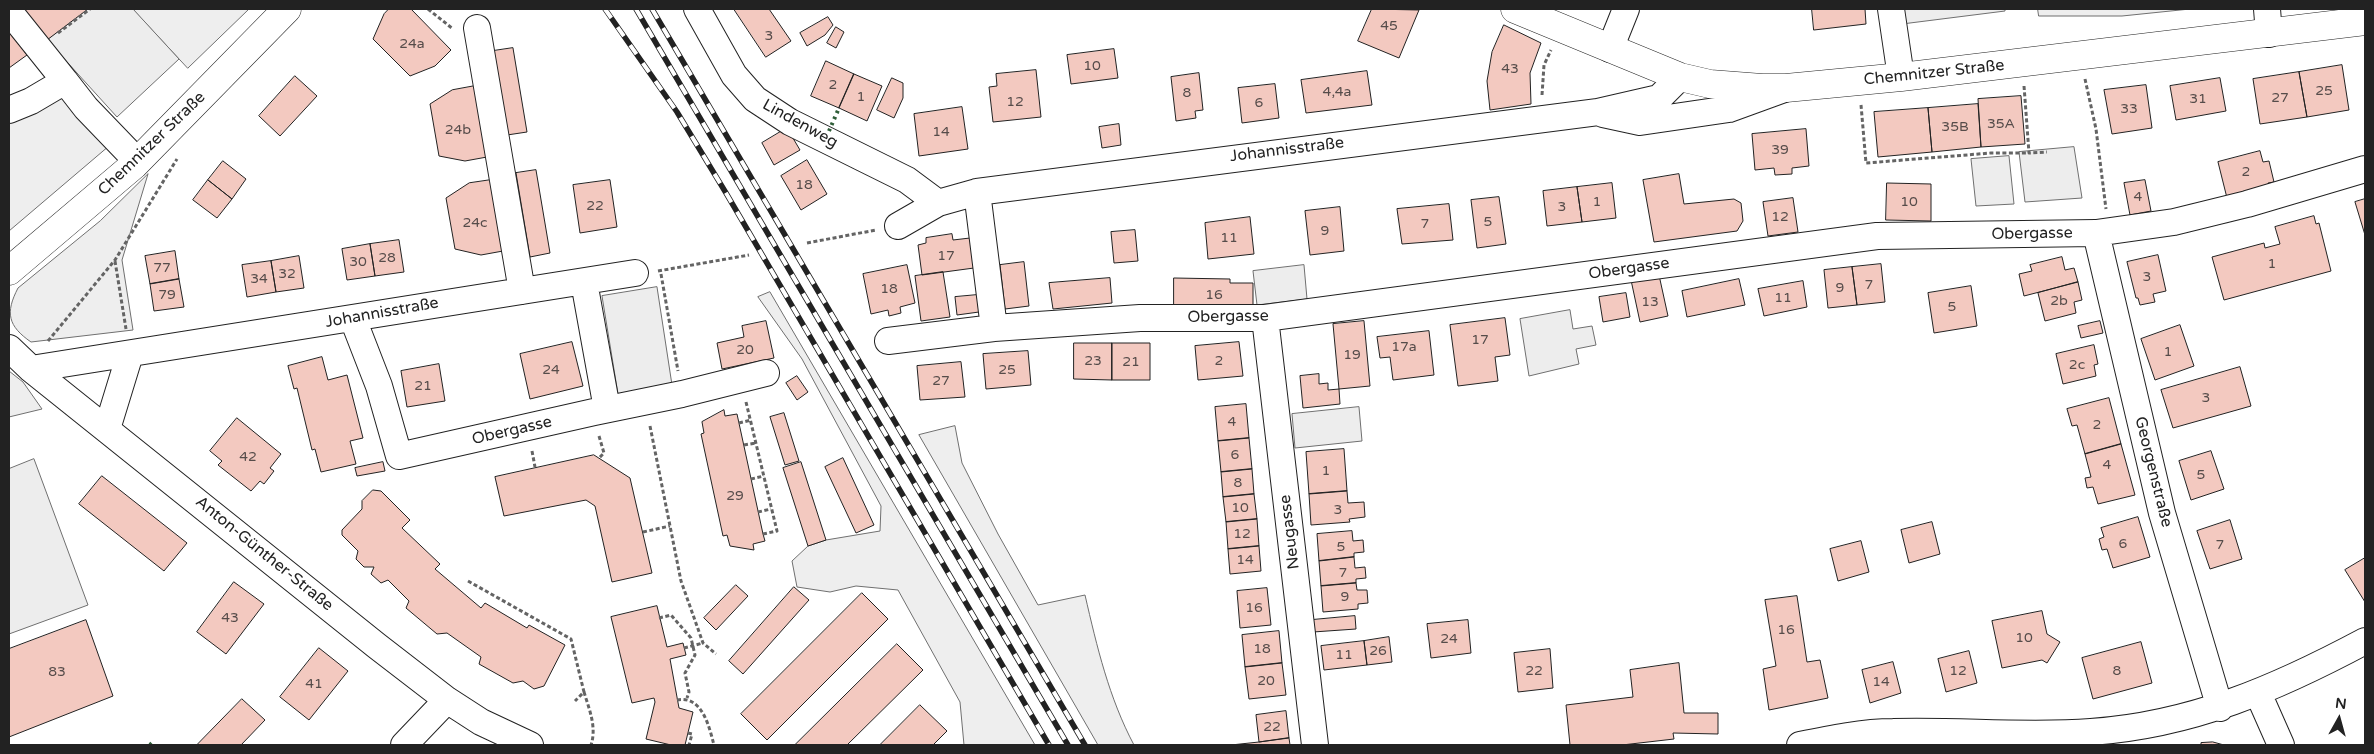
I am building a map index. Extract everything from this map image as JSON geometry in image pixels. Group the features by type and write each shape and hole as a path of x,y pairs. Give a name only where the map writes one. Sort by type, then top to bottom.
{"main road":[{"name":"Chemnitzer Straße","path":"9,271 137,161 287,9"},
{"name":"Chemnitzer Straße","path":"1515,9 1680,77 1740,88 1786,88 2022,63 2268,22 2365,21"}],"street":[{"name":"Lindenweg","path":"696,9 734,75 755,99 790,122 907,180 938,203"},
{"path":"1610,49 1626,9"},
{"path":"1892,9 1901,77"},
{"path":"9,11 65,81 106,116 137,161"},
{"path":"477,28 522,291"},
{"name":"Johannisstraße","path":"898,226 938,203 977,192 1598,112 1659,98 1680,77"},
{"path":"9,110 31,101 65,81"},
{"name":"Johannisstraße","path":"1598,112 1640,122 1729,109 1786,88"},
{"name":"Obergasse","path":"888,342 994,328 1140,318 1265,318 1877,236 2096,233 2183,219 2247,204 2365,169"},
{"path":"977,192 994,328"},
{"name":"Georgenstraße","path":"2096,233 2162,513 2220,708"},
{"name":"Johannisstraße","path":"31,369 648,272"},
{"path":"584,282 607,409"},
{"name":"Neugasse","path":"1265,318 1315,745"},
{"name":"Obergasse","path":"353,319 379,386 399,456 682,394 766,373"},
{"name":"Anton-Günther-Straße","path":"9,348 31,369 447,700 481,722 530,745"},
{"path":"107,429 130,354"},
{"path":"1800,745 1891,732 2044,734 2092,732 2154,723 2220,708 2316,667 2365,641"},
{"path":"2258,693 2282,745"},
{"path":"404,745 447,700"}],"path":[{"path":"40,48 90,9"},
{"path":"1545,118 1542,89 1544,65 1560,29"},
{"path":"2078,55 2096,129 2107,218 2096,233"},
{"path":"2022,63 2029,153"},
{"path":"1858,81 1866,163 1991,153 2047,152"},
{"path":"31,369 51,336 114,260 182,152"},
{"path":"807,243 898,226"},
{"path":"682,394 648,272 749,255"},
{"path":"114,260 130,354"},
{"path":"741,380 777,531 763,534"},
{"path":"645,401 681,581 703,643 716,654"},
{"path":"739,423 751,420"},
{"path":"744,445 756,443"},
{"path":"751,479 764,476"},
{"path":"758,512 771,509"},
{"path":"642,532 670,526"},
{"path":"468,581 571,639 592,718 594,733 591,745"},
{"path":"659,618 671,615 691,638 695,654 685,673 689,692 687,698"},
{"path":"684,648 703,643"},
{"path":"575,701 584,692"},
{"path":"677,700 687,698 706,717 714,745"},
{"path":"688,733 692,734 690,745"}],"shaded area":[{"path":"88,9 133,9 179,59 117,117 47,40"},
{"path":"133,9 249,9 188,68"},
{"path":"1900,9 2005,9 2005,11 1902,24"},
{"path":"2038,9 2190,9 2122,16 2039,16"},
{"path":"65,81 116,140 9,231 9,110"},
{"path":"2074,147 2082,198 2025,202 2019,152"},
{"path":"2009,156 2014,204 1976,206 1971,159"},
{"path":"148,174 122,260 133,330 31,342 17,330 11,318 11,305 18,288 100,221"},
{"path":"1304,265 1307,299 1257,305 1253,271"},
{"path":"657,287 672,385 618,394 602,296"},
{"path":"770,292 1035,745 964,745 960,702 898,590 856,586 830,592 797,587 792,561 808,546 826,540 880,531 881,506 802,359 758,297"},
{"path":"1570,310 1573,329 1592,326 1596,345 1576,349 1579,364 1529,376 1520,319"},
{"path":"9,371 23,382 42,409 9,417"},
{"path":"1359,407 1362,441 1295,448 1292,414"},
{"path":"955,426 962,463 998,534 1038,605 1085,595 1099,653 1111,691 1117,709 1134,745 1098,745 919,435"},
{"path":"34,459 88,605 9,634 9,469"}],"building":[{"path":"21,9 88,9 47,40"},
{"path":"389,9 411,9 451,50 435,66 410,76 373,39 384,14"},
{"path":"734,9 769,9 791,41 766,57"},
{"path":"1372,9 1419,10 1399,58 1358,41"},
{"path":"1812,9 1865,9 1866,24 1814,30"},
{"path":"828,17 833,25 825,35 807,46 800,33"},
{"path":"1504,25 1541,43 1530,73 1531,104 1490,110 1487,81 1492,52"},
{"path":"836,27 844,32 836,48 827,43"},
{"path":"9,30 27,55 9,68"},
{"path":"513,48 527,132 507,135 493,51"},
{"path":"1114,49 1118,78 1071,84 1067,55"},
{"path":"826,61 854,74 839,108 811,96"},
{"path":"2342,65 2349,110 2307,117 2299,72"},
{"path":"1036,70 1041,117 993,122 989,87 997,86 996,74"},
{"path":"1367,71 1372,105 1306,113 1301,80"},
{"path":"2299,72 2307,117 2260,124 2253,79"},
{"path":"1199,73 1203,110 1195,111 1196,118 1176,121 1171,77"},
{"path":"854,74 882,86 867,121 839,108"},
{"path":"295,76 317,96 280,136 259,116"},
{"path":"892,78 903,83 903,98 894,118 877,110"},
{"path":"2220,78 2226,111 2176,120 2170,86"},
{"path":"1275,84 1279,118 1242,123 1238,88"},
{"path":"2146,85 2152,128 2112,134 2104,90"},
{"path":"475,86 487,157 465,161 439,156 430,104 452,90"},
{"path":"2021,96 2025,144 1981,147 1978,99"},
{"path":"1978,104 1981,147 1932,152 1928,108"},
{"path":"962,107 968,149 919,156 914,114"},
{"path":"1928,108 1932,152 1878,157 1874,112"},
{"path":"1119,124 1121,145 1102,148 1099,127"},
{"path":"787,128 800,150 774,165 762,143"},
{"path":"1806,129 1809,166 1792,168 1792,174 1775,175 1774,168 1755,170 1752,134"},
{"path":"2260,151 2263,162 2269,161 2274,182 2268,183 2269,188 2227,198 2218,162"},
{"path":"807,160 827,194 801,210 781,176"},
{"path":"223,161 246,179 232,199 208,180"},
{"path":"536,170 550,253 530,257 516,173"},
{"path":"1679,174 1684,204 1734,199 1741,203 1743,221 1737,231 1654,242 1643,180"},
{"path":"208,180 232,199 217,218 193,200"},
{"path":"491,180 503,251 481,255 455,249 446,198 469,183"},
{"path":"610,180 617,227 580,233 573,185"},
{"path":"2145,180 2151,211 2130,215 2124,183"},
{"path":"1612,183 1616,218 1582,222 1577,187"},
{"path":"1887,183 1931,184 1931,221 1886,220"},
{"path":"1577,187 1582,222 1547,226 1543,191"},
{"path":"1499,197 1506,244 1477,248 1471,200"},
{"path":"1793,198 1798,232 1768,236 1763,202"},
{"path":"2365,199 2365,235 2355,202"},
{"path":"1449,204 1453,240 1402,244 1397,209"},
{"path":"1340,207 1344,251 1310,255 1305,211"},
{"path":"2314,216 2316,224 2319,223 2331,271 2224,300 2212,257 2264,243 2265,248 2280,244 2275,227"},
{"path":"1250,217 1254,254 1208,259 1205,223"},
{"path":"1135,230 1138,261 1114,263 1111,232"},
{"path":"952,234 953,240 970,238 974,268 922,275 918,245 926,243 926,238"},
{"path":"399,240 404,272 375,276 370,244"},
{"path":"370,244 375,276 347,280 342,249"},
{"path":"175,251 179,279 150,284 145,256"},
{"path":"2158,255 2166,291 2153,294 2155,302 2140,305 2138,298 2136,298 2127,262"},
{"path":"299,256 304,288 276,292 271,261"},
{"path":"2062,257 2065,270 2074,268 2078,282 2024,296 2019,274 2032,271 2030,265"},
{"path":"271,261 276,292 247,297 242,265"},
{"path":"1024,262 1029,306 1005,309 1000,265"},
{"path":"1881,264 1885,302 1857,305 1852,267"},
{"path":"907,265 915,303 900,307 901,313 889,316 888,310 871,314 863,274"},
{"path":"1852,267 1857,305 1828,308 1824,270"},
{"path":"943,272 950,317 921,321 915,276"},
{"path":"1659,275 1668,316 1640,322 1631,280"},
{"path":"1110,278 1112,303 1053,309 1049,283"},
{"path":"1174,278 1230,279 1230,283 1253,283 1253,308 1174,312"},
{"path":"179,279 184,307 154,311 150,284"},
{"path":"1739,279 1745,305 1687,317 1682,291"},
{"path":"1803,281 1807,307 1764,316 1758,289"},
{"path":"2078,282 2082,300 2074,302 2076,313 2045,321 2038,293"},
{"path":"1971,286 1977,326 1934,333 1928,293"},
{"path":"1626,293 1630,317 1603,322 1599,297"},
{"path":"977,295 979,312 957,315 955,297"},
{"path":"1505,318 1510,355 1495,357 1498,381 1458,386 1450,325"},
{"path":"766,321 774,358 722,369 717,343 744,337 742,326"},
{"path":"1364,321 1370,386 1339,389 1333,324"},
{"path":"2100,321 2103,333 2081,338 2078,326"},
{"path":"2180,325 2194,366 2155,380 2141,339"},
{"path":"1429,331 1434,375 1393,380 1390,357 1380,358 1377,337"},
{"path":"572,342 583,386 530,399 520,354"},
{"path":"1239,342 1243,376 1198,380 1195,346"},
{"path":"1074,343 1112,343 1112,380 1074,379"},
{"path":"1112,343 1150,343 1150,380 1112,380"},
{"path":"2094,345 2098,364 2094,365 2096,376 2063,384 2056,354"},
{"path":"1028,351 1031,385 986,389 983,354"},
{"path":"322,357 328,380 347,375 363,438 350,441 356,464 321,472 315,449 312,450 297,388 294,389 288,366"},
{"path":"961,362 965,397 920,400 917,366"},
{"path":"439,364 445,401 407,407 401,371"},
{"path":"2240,367 2251,406 2173,428 2161,390"},
{"path":"1319,374 1319,384 1328,383 1328,390 1339,389 1340,404 1303,408 1300,376"},
{"path":"797,376 808,392 797,400 786,383"},
{"path":"2109,398 2121,444 2085,454 2077,425 2072,426 2067,409"},
{"path":"1246,404 1249,438 1218,441 1215,407"},
{"path":"724,410 725,416 737,414 765,541 753,544 754,550 730,546 727,535 723,536 701,434 704,433 702,422"},
{"path":"784,413 799,461 785,465 770,417"},
{"path":"237,418 281,454 270,468 274,471 264,484 260,481 251,491 218,465 222,461 210,451"},
{"path":"1249,438 1252,469 1221,472 1218,441"},
{"path":"2121,444 2135,495 2098,504 2093,487 2087,488 2085,478 2091,477 2085,454"},
{"path":"1344,449 1347,491 1309,494 1306,452"},
{"path":"2211,451 2224,489 2191,500 2179,461"},
{"path":"594,455 630,478 652,573 612,582 595,506 586,500 504,516 495,477"},
{"path":"843,458 874,525 856,533 825,467"},
{"path":"383,462 385,471 357,476 355,468"},
{"path":"801,462 826,540 808,546 783,468"},
{"path":"1252,469 1254,494 1223,497 1221,472"},
{"path":"102,476 187,543 164,571 79,504"},
{"path":"373,490 381,491 410,520 402,528 440,564 435,569 481,608 485,603 527,628 529,625 565,645 544,686 534,689 523,681 513,683 479,664 481,657 447,633 437,634 406,608 409,601 388,580 381,583 371,574 374,567 364,567 356,559 358,551 342,535 342,530 362,509 362,501"},
{"path":"1347,491 1348,503 1364,502 1365,517 1349,519 1350,522 1311,525 1309,494"},
{"path":"1254,494 1257,519 1226,522 1223,497"},
{"path":"2138,517 2150,557 2113,568 2107,549 2102,550 2099,539 2104,537 2101,528"},
{"path":"1257,519 1259,546 1228,549 1226,522"},
{"path":"2230,520 2242,559 2210,569 2197,531"},
{"path":"1932,522 1940,554 1909,563 1901,530"},
{"path":"1352,531 1353,541 1363,540 1364,552 1354,553 1354,557 1319,561 1317,534"},
{"path":"1861,541 1869,572 1838,581 1830,549"},
{"path":"1259,546 1261,571 1230,574 1228,549"},
{"path":"1354,557 1355,568 1365,567 1366,578 1356,579 1356,583 1321,586 1319,561"},
{"path":"2365,558 2365,602 2345,570"},
{"path":"234,582 264,604 226,654 197,632"},
{"path":"1356,583 1357,590 1367,590 1368,603 1358,604 1358,609 1323,612 1321,586"},
{"path":"736,585 748,596 716,630 704,618"},
{"path":"794,587 809,600 743,674 729,661"},
{"path":"1267,588 1271,625 1240,628 1237,591"},
{"path":"862,593 888,619 767,740 741,714"},
{"path":"1797,596 1807,662 1820,660 1828,698 1769,710 1763,669 1776,666 1765,600"},
{"path":"657,606 667,647 683,643 686,655 670,659 679,708 693,712 685,745 671,745 646,739 655,702 654,698 632,703 611,617"},
{"path":"2042,611 2047,634 2060,642 2047,663 2042,660 2002,668 1992,621"},
{"path":"1355,616 1356,629 1313,632 1312,620"},
{"path":"86,620 113,696 9,737 9,649"},
{"path":"1468,620 1471,653 1431,658 1427,624"},
{"path":"1279,631 1282,663 1245,667 1242,635"},
{"path":"1389,637 1392,662 1367,665 1364,641"},
{"path":"1364,641 1367,665 1324,670 1321,646"},
{"path":"2141,642 2152,683 2093,699 2082,658"},
{"path":"897,644 923,670 847,745 795,745"},
{"path":"319,648 348,671 309,720 280,697"},
{"path":"1550,649 1553,688 1518,692 1514,653"},
{"path":"1969,651 1977,683 1946,692 1938,659"},
{"path":"1893,662 1901,693 1870,703 1862,670"},
{"path":"1282,663 1286,695 1249,699 1245,667"},
{"path":"1679,663 1684,713 1718,713 1718,734 1673,733 1674,739 1622,745 1570,745 1566,705 1633,697 1630,670"},
{"path":"242,699 265,720 241,745 197,745"},
{"path":"920,705 947,731 933,745 880,745"},
{"path":"1286,711 1289,738 1259,742 1256,715"},
{"path":"1289,738 1290,745 1231,745 1259,742"},
{"path":"2213,742 2224,745 2201,745 2201,743"}],"railway":[{"path":"605,9 677,112 726,193 1049,745"},
{"path":"636,9 1068,745"},
{"path":"652,9 1085,745"}],"hedge":[{"path":"829,131 839,108"},
{"path":"150,745 154,741"}]}
